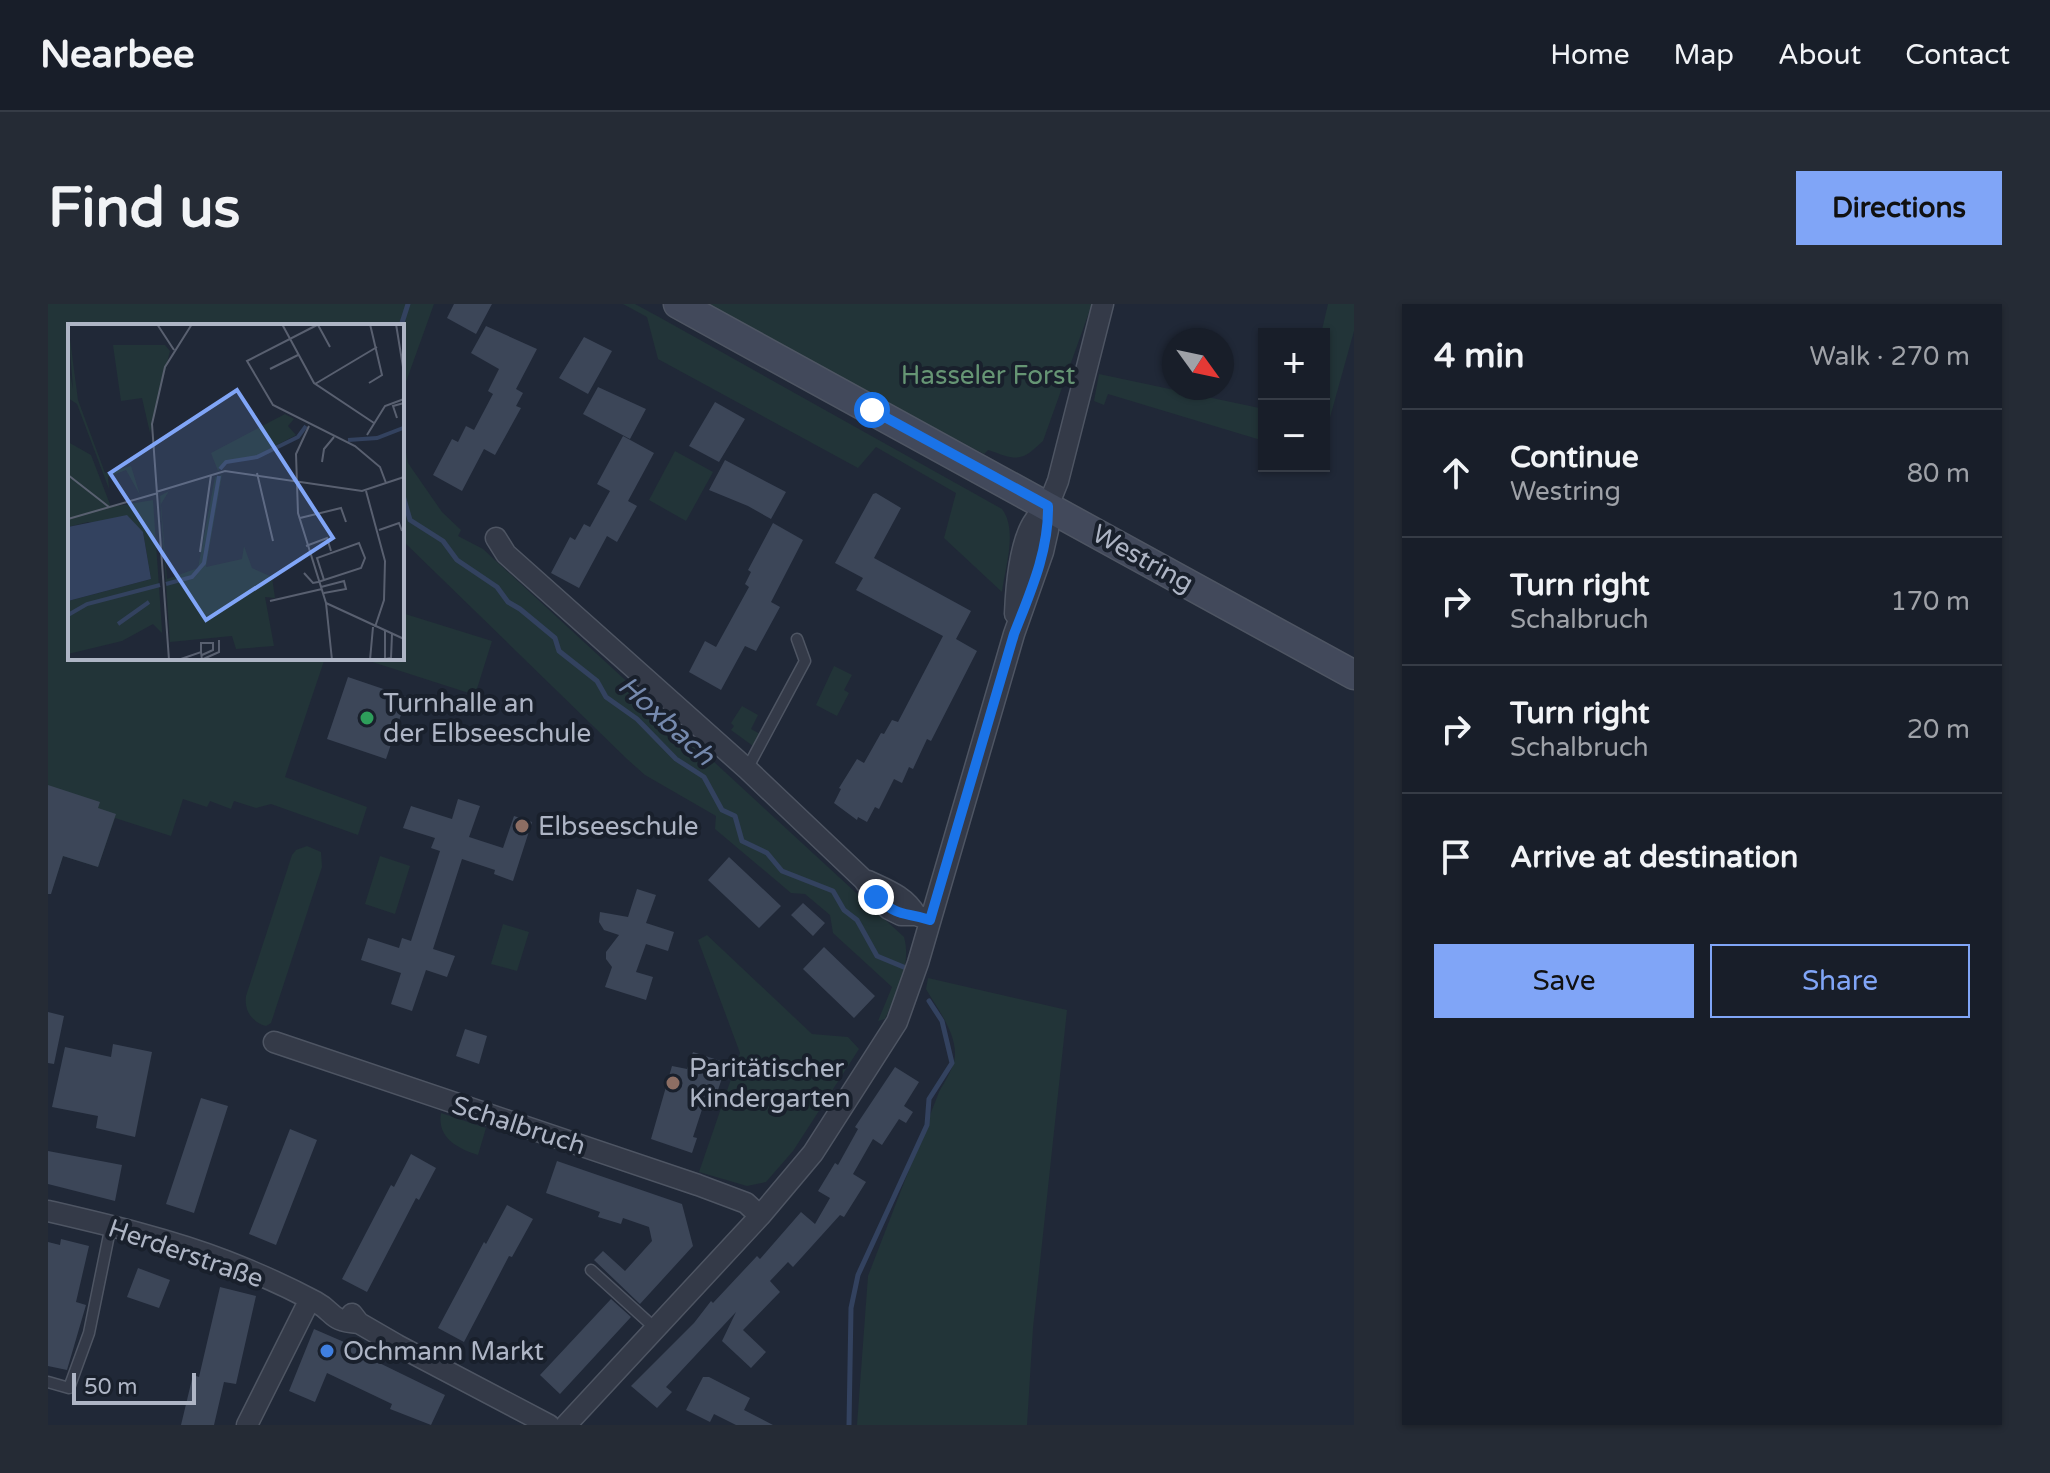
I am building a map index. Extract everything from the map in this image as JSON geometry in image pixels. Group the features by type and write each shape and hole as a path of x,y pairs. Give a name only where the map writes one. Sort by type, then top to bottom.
{"main road":[{"name":"Westring","path":"678,304 1354,675"}],"street":[{"path":"566,1425 760,1216 813,1153 897,1022 918,963 923,917 1043,552 1048,530 1048,506 1058,481 1103,304"},
{"path":"496,538 506,554 747,769 864,880 889,909 901,915 923,917"},
{"name":"Schalbruch","path":"274,1042 698,1185 746,1203 760,1216"},
{"name":"Herderstraße","path":"48,1211 111,1225 227,1261 315,1302 333,1303 350,1311 359,1323 549,1425"},
{"path":"247,1425 315,1302"}],"lane":[{"path":"747,769 805,661 797,639"},
{"path":"48,1382 69,1388 89,1333 111,1225"},
{"path":"591,1270 656,1329"}],"green space":[{"path":"48,304 434,304 404,387 404,324 68,324 68,660 324,660 285,777 367,807 358,835 271,804 256,808 234,801 231,809 210,801 207,807 183,799 171,836 115,818 98,867 63,856 53,887 48,885"},
{"path":"623,304 635,304 1002,509 1007,518 1010,538 1002,592 944,538 956,493 876,447 858,468 658,359 647,317"},
{"name":"Hasseler Forst","path":"700,304 1092,304 1043,441 1018,458 988,450 984,454"},
{"path":"1328,304 1354,304 1354,331 1330,417 1330,328 1322,328"},
{"path":"1099,374 1162,387 1162,400 1222,400 1258,408 1258,439 1108,394 1104,405 1094,401"},
{"path":"404,441 408,463 442,512 461,530 458,536 483,549 904,937 904,969 885,1019 878,1021 892,987 833,933 830,915 805,894 791,893 715,829 716,816 645,775 404,542"},
{"path":"675,451 713,472 686,521 649,500"},
{"path":"404,614 492,641 475,695 366,660 404,660"},
{"path":"834,666 852,675 844,690 849,693 837,716 816,705"},
{"path":"742,706 758,715 751,729 762,735 753,746 731,730 734,726 731,723"},
{"path":"307,846 321,852 322,867 271,1023 266,1026 250,1015 246,996 292,855"},
{"path":"380,856 410,866 395,914 365,904"},
{"path":"503,924 529,932 517,971 491,964"},
{"path":"707,935 812,1034 848,1037 859,1049 793,1151 766,1182 747,1186 699,1172 740,1053 698,940"},
{"path":"928,978 1067,1010 1033,1328 1027,1425 857,1425 868,1276 939,1092 954,1062 951,1033 926,989"},
{"path":"441,1113 486,1128 478,1155 450,1141 442,1129"}],"building":[{"path":"454,304 492,304 476,334 447,318"},
{"path":"486,326 537,349 516,389 523,393 516,406 521,408 495,455 484,449 462,491 433,475 452,439 458,442 466,426 474,430 493,394 488,391 499,369 471,353"},
{"path":"584,337 612,351 588,394 559,378"},
{"path":"598,387 646,409 630,439 583,414"},
{"path":"715,402 745,419 719,462 689,446"},
{"path":"623,436 654,453 628,501 637,506 617,542 607,536 579,588 551,573 570,537 575,540 584,524 590,527 610,491 597,484"},
{"path":"725,460 786,492 771,519 709,490"},
{"path":"876,493 901,508 874,558 971,611 956,639 977,651 931,741 927,739 913,769 909,767 902,783 894,779 879,809 875,807 867,822 858,817 857,820 834,803 839,788 857,759 864,763 881,733 884,734 892,720 898,722 943,636 856,590 863,578 835,563"},
{"path":"773,523 803,540 771,602 780,607 756,651 745,646 721,690 689,672 705,641 716,647 749,587 745,584 751,572 748,570"},
{"name":"Turnhalle an der Elbseeschule","path":"348,677 407,697 386,759 327,739"},
{"path":"48,785 100,802 98,808 116,814 98,867 63,856 51,894 48,894"},
{"path":"458,799 480,806 469,837 503,848 514,816 532,822 513,881 494,874 495,870 462,859 433,949 455,956 447,977 426,970 412,1011 391,1004 401,973 361,960 368,938 399,948 402,938 411,941 440,851 431,848 435,838 403,828 411,806 452,819"},
{"path":"729,857 781,906 759,928 708,880"},
{"path":"637,889 656,895 646,923 674,932 668,951 646,944 636,972 653,977 646,1000 605,987 612,967 606,959 606,952 619,935 604,930 599,922 600,912 628,917"},
{"path":"803,903 825,923 813,936 791,915"},
{"path":"824,947 875,996 854,1018 803,969"},
{"path":"48,1012 64,1016 54,1064 48,1063"},
{"path":"465,1029 487,1036 479,1064 456,1056"},
{"path":"113,1044 152,1052 135,1137 96,1128 98,1116 52,1107 65,1047 111,1057"},
{"path":"693,1052 727,1063 718,1090 709,1088 693,1137 697,1138 692,1153 651,1139 672,1066 687,1069"},
{"path":"895,1067 919,1082 904,1106 913,1112 906,1123 899,1119 882,1145 873,1139 853,1174 866,1182 844,1217 840,1215 793,1267 788,1262 770,1281 780,1292 743,1330 766,1352 751,1368 722,1341 736,1312 666,1387 672,1392 657,1408 631,1386 694,1323 711,1301 713,1303 757,1256 760,1259 801,1212 815,1224 830,1198 818,1191 835,1163 838,1165 858,1129 855,1127"},
{"path":"201,1098 228,1106 194,1213 166,1204"},
{"path":"290,1129 317,1140 276,1245 249,1234"},
{"path":"48,1151 122,1165 115,1201 48,1184"},
{"path":"411,1154 436,1168 419,1200 416,1198 367,1292 342,1279 391,1185 394,1187"},
{"path":"557,1161 682,1204 693,1246 640,1304 594,1260 603,1251 625,1271 652,1241 649,1227 623,1218 621,1224 598,1217 600,1212 546,1193"},
{"path":"507,1205 533,1219 512,1257 509,1256 464,1342 438,1328"},
{"path":"61,1239 89,1246 76,1302 86,1305 67,1370 48,1366 48,1242 60,1245"},
{"path":"138,1268 170,1280 159,1308 127,1297"},
{"path":"220,1287 256,1296 236,1384 224,1382 214,1425 181,1425 193,1375 199,1377"},
{"path":"611,1299 631,1317 560,1394 540,1375"},
{"path":"314,1329 367,1352 365,1356 445,1395 431,1425 390,1409 392,1404 327,1373 315,1402 289,1391"},
{"path":"703,1377 709,1377 750,1398 744,1410 773,1425 736,1425 714,1414 710,1422 686,1410"}],"waterway":[{"name":"Hoxbach","path":"402,324 408,304"},
{"name":"Hoxbach","path":"404,499 410,520 443,541 457,560 497,587 508,602 555,638 559,651 597,681 606,697 637,719 676,759 704,777 722,810 735,816 742,841 767,853 782,871 833,891 844,910 857,920 877,956 906,968"},
{"name":"Hoxbach","path":"849,1425 851,1308 858,1275 927,1125 929,1099 952,1063 942,1021 929,1001"}],"place":[{"name":"Turnhalle an der Elbseeschule","path":"367,718"},
{"name":"Elbseeschule","path":"522,826"},
{"name":"Paritätischer Kindergarten","path":"673,1083"},
{"name":"Ochmann Markt","path":"327,1351"}],"route":[{"path":"872,410 1048,506 1048,530 1043,552 1014,634 930,920 916,915 901,915 876,897"}]}
